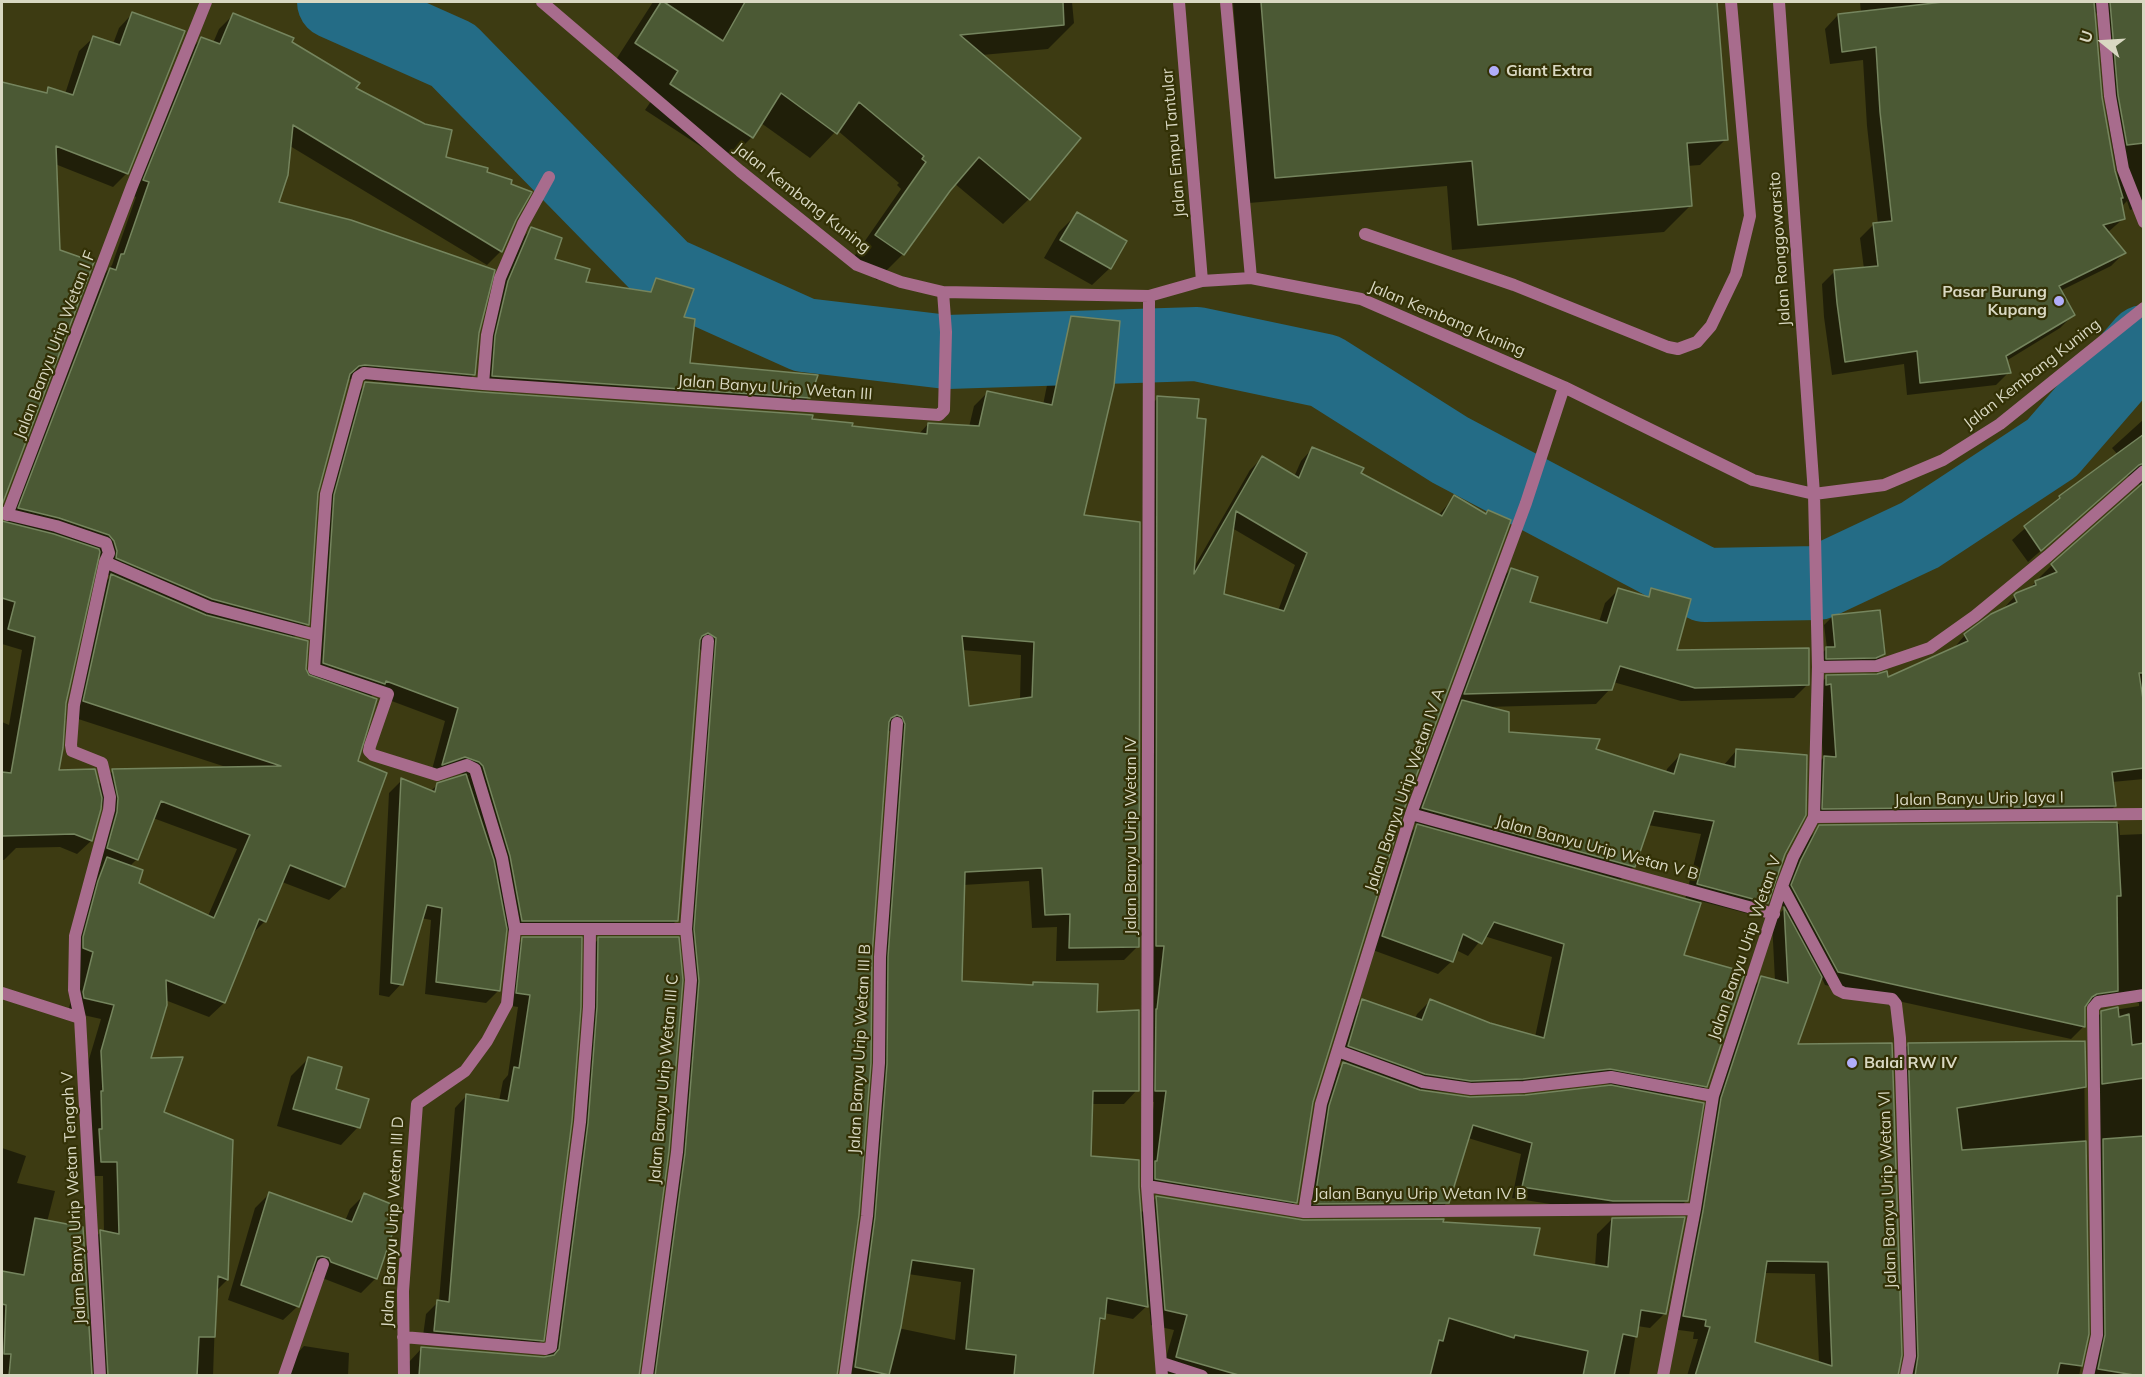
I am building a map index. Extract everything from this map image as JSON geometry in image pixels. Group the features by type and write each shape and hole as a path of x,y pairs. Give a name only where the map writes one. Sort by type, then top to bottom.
{"street":[{"name":"Jalan Banyu Urip Wetan I F","path":"4,514 206,2"},
{"name":"Jalan Kembang Kuning","path":"542,2 740,171 857,265 901,282 944,292 1149,296 1202,281 1251,278 1361,299 1564,387 1753,480 1814,494 1884,485 1943,460 2000,424 2144,308"},
{"name":"Jalan Empu Tantular","path":"1179,2 1202,281"},
{"path":"1226,2 1251,278"},
{"path":"1365,234 1514,285 1668,347 1678,349 1697,342 1711,326 1736,274 1750,216 1731,2"},
{"name":"Jalan Ronggowarsito","path":"1779,2 1814,494"},
{"path":"2102,2 2110,96 2123,169 2144,222"},
{"path":"483,384 487,335 500,278 523,224 549,177"},
{"name":"Jalan Banyu Urip Wetan III","path":"515,929 502,858 475,770 467,765 437,776 370,752 388,694 314,669 326,494 358,377 364,372 483,384 939,416 944,410 946,332 944,292"},
{"name":"Jalan Banyu Urip Wetan IV","path":"1149,296 1147,1186 1162,1369"},
{"name":"Jalan Banyu Urip Wetan IV A","path":"1304,1212 1321,1104 1411,814 1526,503 1564,387"},
{"path":"1818,668 1877,666 1930,648 1975,616 2048,556 2144,471"},
{"name":"Jalan Banyu Urip Wetan V","path":"1663,1376 1695,1209 1713,1096 1782,886 1793,857 1814,817 1818,668 1814,494"},
{"path":"4,514 56,526 106,543 109,553 105,562 208,607 316,635"},
{"name":"Jalan Banyu Urip Wetan Tengah V","path":"100,1376 80,1018 74,990 75,936 93,862 109,810 110,797 102,763 72,751 71,746 74,705 105,562"},
{"name":"Jalan Banyu Urip Wetan III C","path":"647,1376 677,1152 691,980 686,929 708,641"},
{"name":"Jalan Banyu Urip Wetan III B","path":"845,1376 867,1216 879,1063 880,957 897,723"},
{"name":"Jalan Banyu Urip Wetan V B","path":"1411,814 1774,914"},
{"name":"Jalan Banyu Urip Jaya I","path":"1814,817 2144,814"},
{"name":"Jalan Banyu Urip Wetan VI","path":"1782,886 1838,990 1844,993 1892,999 1896,1004 1900,1049 1910,1356 1906,1376"},
{"path":"515,929 686,929"},
{"name":"Jalan Banyu Urip Wetan III D","path":"404,1376 403,1291 417,1104 465,1071 487,1041 507,1004 515,929"},
{"path":"403,1337 545,1349 550,1347 553,1339 580,1122 589,1007 590,929"},
{"path":"2,993 80,1018"},
{"path":"2088,1376 2097,1335 2093,1008 2098,1002 2144,995"},
{"path":"1338,1051 1423,1082 1471,1089 1524,1087 1611,1077 1713,1096"},
{"name":"Jalan Banyu Urip Wetan IV B","path":"1147,1186 1304,1212 1695,1209"},
{"path":"284,1376 323,1264"},
{"path":"1162,1369 1202,1376"}],"building":[{"path":"661,2 723,41 745,2 1063,2 1064,25 960,35 1081,138 1030,200 979,157 950,191 904,255 875,235 926,162 922,159 924,156 859,102 837,134 781,93 753,138 670,84 678,71 635,43"},
{"name":"Giant Extra","path":"1261,2 1717,2 1728,140 1687,143 1692,206 1478,225 1472,161 1275,178"},
{"path":"1943,2 2094,2 2102,97 2115,171 2123,198 2121,198 2125,219 2103,225 2126,253 2059,286 2075,315 2006,356 2011,373 1920,383 1917,351 1845,362 1834,270 1878,266 1873,223 1892,221 1880,112 1876,47 1842,52 1838,14"},
{"path":"2110,2 2144,2 2144,143 2127,145 2118,95"},
{"path":"132,12 185,31 128,174 56,146 60,250 94,262 2,505 2,82 47,93 48,87 73,95 93,36 120,45"},
{"path":"233,13 294,38 292,42 360,83 356,88 425,124 452,130 446,157 488,168 487,172 512,180 511,184 532,192 502,252 293,125 288,175 279,202 351,220 495,270 479,333 475,375 365,365 359,366 350,374 318,493 309,625 212,599 116,558 117,551 114,541 109,535 59,518 18,508 110,268 116,270 121,254 124,254 149,182 143,180 201,37 220,44"},
{"path":"1077,212 1127,241 1111,269 1060,240"},
{"path":"531,227 562,238 555,259 590,269 586,282 651,292 656,278 694,289 684,317 695,319 690,363 818,375 810,398 492,376 495,336 508,281"},
{"path":"1071,316 1120,321 1114,386 1084,515 1140,522 1139,947 1069,948 1070,914 1045,915 1042,868 965,872 962,981 1033,985 1033,982 1098,984 1097,1012 1139,1010 1139,1091 1093,1091 1091,1156 1139,1160 1148,1307 1107,1298 1105,1319 1100,1318 1093,1376 1014,1376 1016,1355 966,1349 974,1269 912,1260 901,1327 889,1375 855,1367 875,1217 887,1064 888,957 905,724 902,717 897,715 889,722 872,956 871,1063 859,1215 837,1376 655,1376 685,1153 699,981 694,929 716,638 708,633 700,640 678,921 522,921 510,856 483,766 465,757 442,765 458,708 386,681 385,684 323,663 334,495 365,382 813,415 812,419 853,423 852,426 927,434 928,423 979,426 987,391 1052,405","holes":["962,636 1034,642 1032,697 969,706"]},
{"path":"1157,396 1199,399 1197,418 1206,419 1194,574 1262,456 1299,478 1312,447 1364,468 1361,473 1442,516 1454,495 1486,514 1488,510 1511,520 1403,812 1313,1102 1297,1203 1155,1179 1155,1161 1157,1161 1166,1091 1155,1091 1156,1009 1164,946 1156,946","holes":["1236,511 1307,553 1284,611 1224,594"]},
{"path":"2144,434 2144,463 2041,551 2024,526 2060,498 2059,496"},
{"path":"2144,482 2144,673 2139,673 2144,706 2144,768 2112,772 2116,806 1822,809 1824,756 1836,757 1831,684 1826,685 1826,675 1877,674 1887,671 1888,677 1968,641 1964,634 1991,614 2017,602 2014,595 2016,593 2036,585 2035,581 2057,572 2051,564"},
{"path":"2,521 54,534 99,549 100,552 66,703 59,770 95,769 102,798 92,841 74,834 2,836 2,772 11,773 35,637 8,629 15,602 2,598"},
{"path":"1511,568 1538,577 1530,602 1607,623 1618,588 1649,597 1651,588 1691,599 1677,650 1809,648 1809,685 1695,688 1620,666 1612,690 1464,694"},
{"path":"111,574 206,615 308,641 306,669 309,675 377,699 358,761 387,773 345,887 290,865 266,922 259,919 225,1003 166,980 167,1005 151,1058 183,1057 164,1112 233,1140 228,1280 218,1276 215,1337 199,1337 197,1376 108,1376 100,1230 119,1234 117,1162 101,1162 99,1129 102,1129 101,1091 103,1091 101,1051 114,1005 84,998 83,992 93,952 83,948 83,937 107,857 143,870 139,883 214,918 250,835 161,801 138,860 107,848 117,812 118,798 112,769 281,766 83,701"},
{"path":"1880,610 1885,654 1876,658 1826,659 1826,647 1835,647 1832,615"},
{"path":"1462,700 1509,712 1509,732 1600,739 1596,749 1674,774 1680,754 1735,767 1736,749 1807,755 1806,815 1785,854 1768,903 1697,884 1714,821 1654,811 1635,867 1422,808"},
{"path":"466,774 494,860 507,929 500,991 436,982 442,908 427,905 403,985 391,983 401,778 435,792 437,783"},
{"path":"2117,822 2121,896 2117,896 2118,991 2092,997 2085,1007 2085,1027 1838,972 1791,885 1819,825"},
{"path":"1417,824 1701,903 1684,955 1745,972 1707,1087 1610,1069 1523,1079 1471,1081 1425,1074 1348,1046 1362,999 1422,1020 1430,999 1490,1023 1544,1038 1564,944 1494,922 1482,944 1463,934 1453,962 1382,936"},
{"path":"1784,907 1822,977 1798,1044 1892,1043 1902,1355 1898,1376 1695,1376 1710,1327 1705,1326 1706,1320 1683,1316 1721,1098 1761,976 1788,983","holes":["1767,1261 1828,1262 1832,1366 1755,1342"]},
{"path":"522,937 582,937 581,1007 572,1121 544,1341 434,1331 437,1300 449,1302 466,1094 508,1101 514,1067 519,1068 530,995 516,993"},
{"path":"598,937 679,937 683,980 669,1151 639,1376 419,1376 421,1347 544,1357 554,1355 559,1349 588,1123 597,1007"},
{"path":"2118,1007 2119,1017 2129,1014 2132,1045 2144,1043 2144,1078 2102,1084 2101,1011"},
{"path":"2085,1041 2086,1087 1957,1108 1962,1150 2086,1141 2089,1334 2082,1366 2060,1363 2057,1376 1915,1376 1918,1356 1908,1043"},
{"path":"308,1057 342,1067 336,1089 369,1099 360,1128 293,1109"},
{"path":"1343,1062 1420,1090 1470,1097 1525,1095 1611,1085 1704,1103 1688,1201 1613,1201 1522,1187 1532,1143 1473,1125 1449,1203 1314,1204 1329,1106"},
{"path":"2144,1136 2144,1376 2140,1376 2098,1369 2105,1335 2103,1139"},
{"path":"269,1192 352,1222 364,1193 401,1208 377,1279 331,1262 329,1258 322,1256 317,1257 299,1307 241,1285"},
{"path":"1156,1196 1303,1220 1444,1219 1443,1222 1540,1228 1534,1255 1608,1267 1612,1218 1685,1217 1666,1314 1641,1310 1637,1337 1623,1334 1614,1376 1583,1376 1588,1351 1515,1335 1514,1338 1449,1318 1443,1341 1439,1340 1430,1376 1242,1376 1176,1357 1187,1315 1165,1310"},
{"path":"35,1218 83,1227 92,1376 9,1376 11,1354 4,1354 6,1305 2,1304 2,1271 24,1275"}],"waterway":[{"path":"334,2 453,55 666,273 804,335 947,352 1197,344 1325,371 1450,450 1705,585 1818,583 1920,535 2052,448 2144,342"}],"place":[{"name":"Giant Extra","path":"1494,71"},
{"name":"Pasar Burung Kupang","path":"2059,301"},
{"name":"Balai RW IV","path":"1852,1063"}]}
